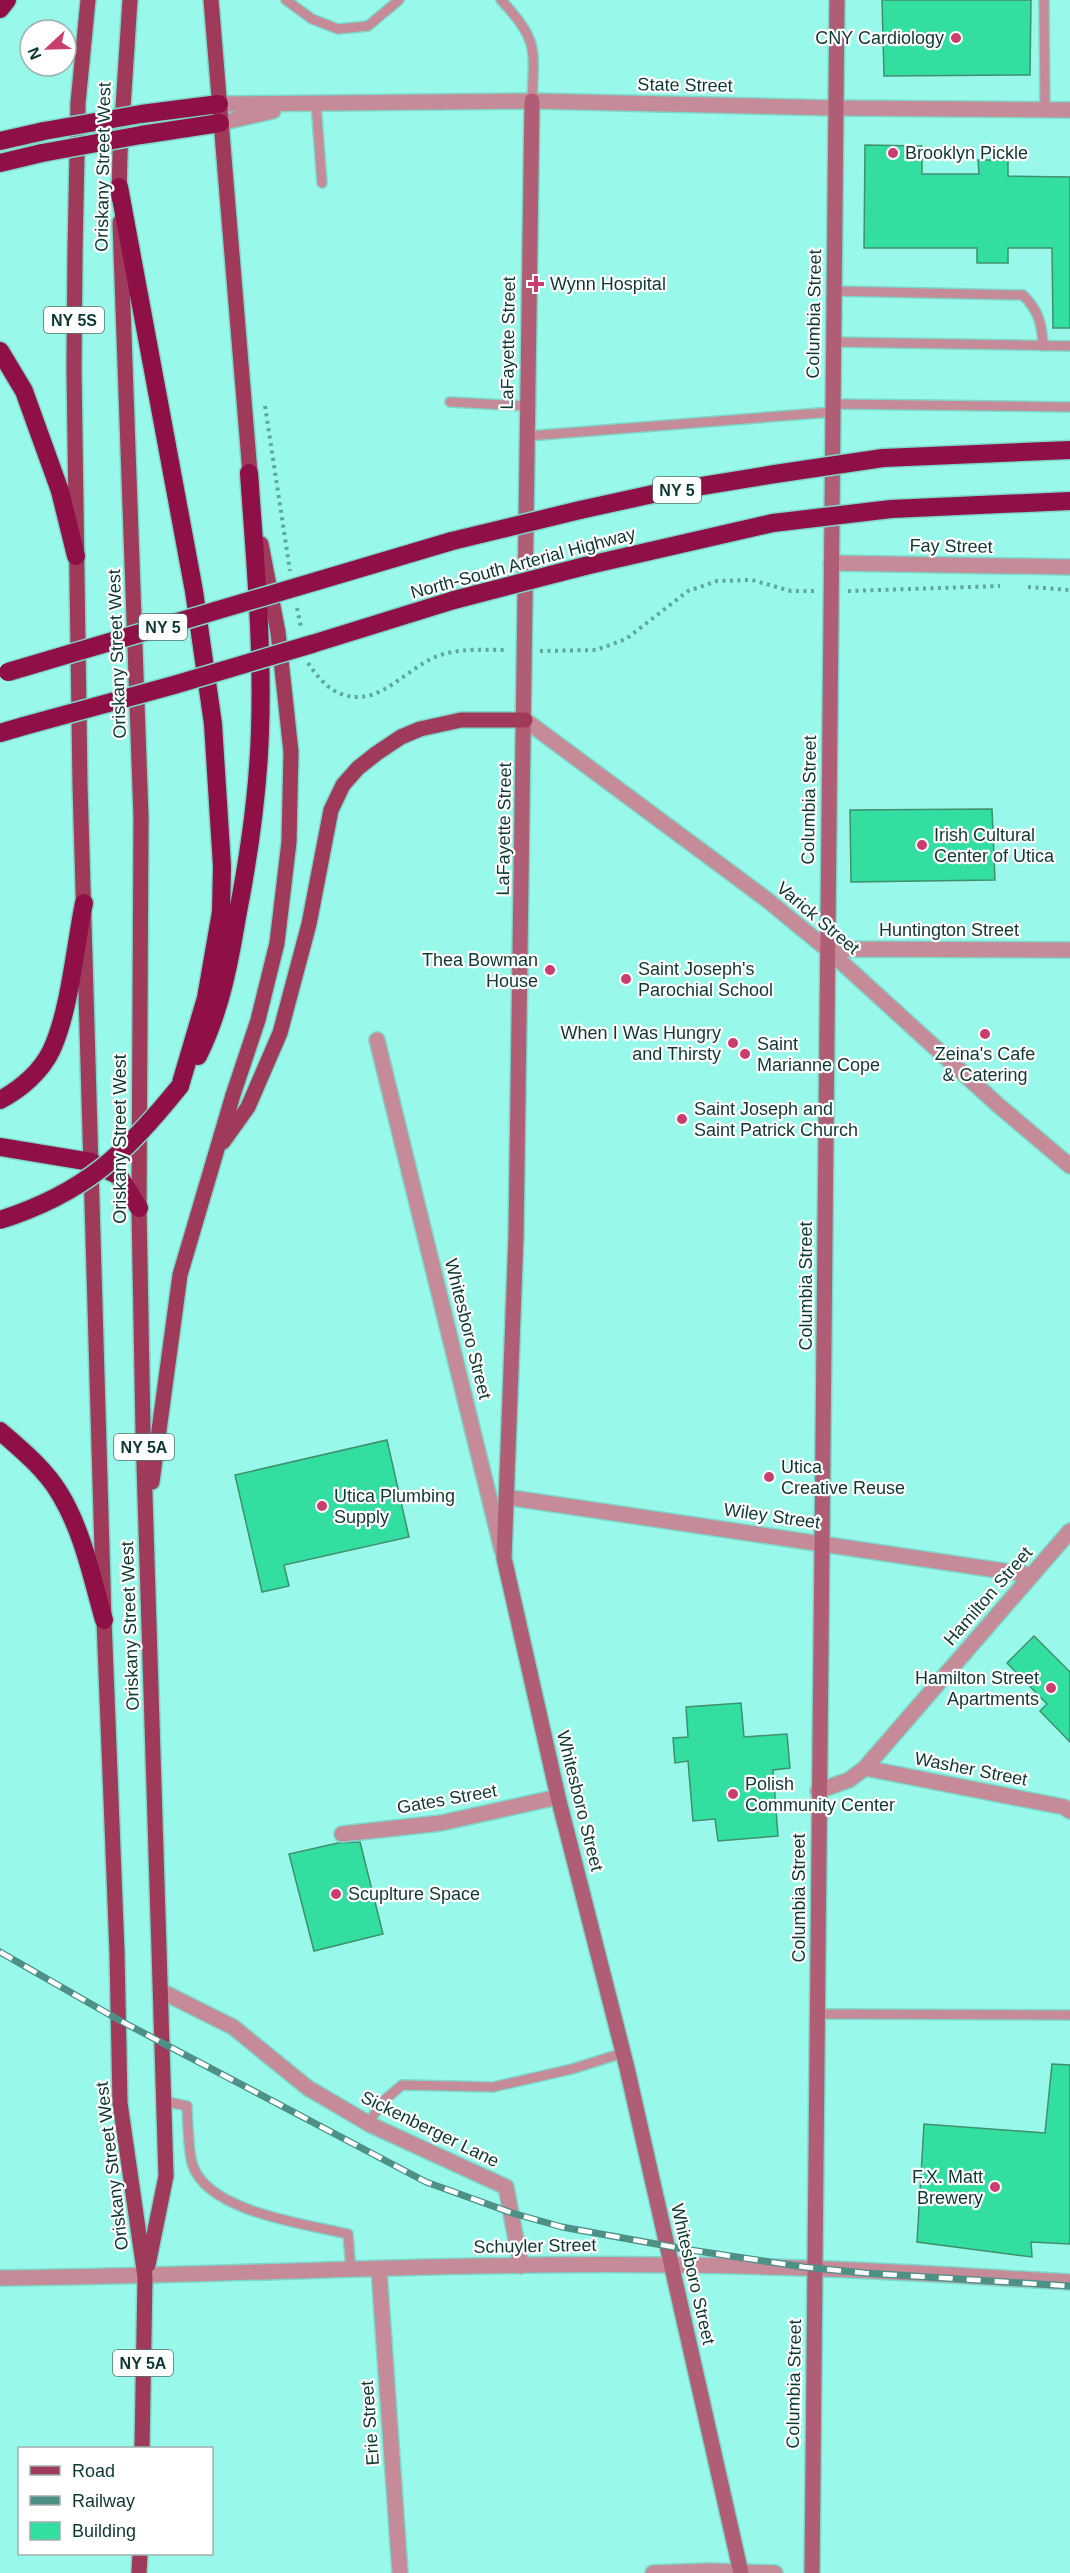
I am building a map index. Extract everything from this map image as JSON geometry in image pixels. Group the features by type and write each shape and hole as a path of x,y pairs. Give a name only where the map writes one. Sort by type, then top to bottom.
{"highway":[{"path":"0,9 7,0"},
{"path":"0,141 141,114 219,104"},
{"path":"0,163 141,135 220,123"},
{"path":"119,187 194,591 213,724 222,866 221,912 206,998 180,1086"},
{"path":"0,351 24,391 60,491 76,556"},
{"name":"North-South Arterial Highway","path":"4,674 452,541 653,494 884,458 1070,450"},
{"path":"0,1220 33,1209 82,1183 106,1166 144,1131 180,1086 199,1055 214,1022 226,981 246,873 260,732 258,618 249,473"},
{"path":"1039,500 1070,508"},
{"name":"North-South Arterial Highway","path":"0,733 174,685 454,600 585,566 773,523 891,509 1039,500 1070,501"},
{"path":"0,1100 12,1094 32,1077 51,1049 63,1014 84,903"},
{"path":"0,1148 91,1162 119,1176 139,1208"},
{"path":"0,1431 33,1460 60,1494 85,1552 104,1620"}],"main road":[{"name":"Oriskany Street West","path":"88,0 78,103 75,229 76,556 104,1620 117,1952 120,2103 145,2277 142,2447"},
{"name":"Oriskany Street West","path":"130,0 119,187 141,817 139,1208 146,1527 166,2176 145,2277"},
{"path":"146,1527 180,1275 216,1151 258,1020 277,943 289,842 291,752 281,654 249,473 211,0"},
{"path":"216,1151 248,1107 280,1034 309,924 331,810 343,785 358,768 377,753 401,737 420,729 461,720 525,720"},
{"path":"139,2573 140,2555"}],"street":[{"name":"Columbia Street","path":"812,2573 837,0"},
{"name":"State Street","path":"219,104 532,101 1070,111"},
{"name":"LaFayette Street","path":"504,1558 516,1236 532,101"},
{"name":"State Street","path":"220,123 299,105"},
{"name":"Fay Street","path":"831,563 1070,567"},
{"name":"Varick Street","path":"525,720 766,899 827,949 998,1105 1070,1166"},
{"name":"Huntington Street","path":"827,949 1070,950"},
{"name":"Whitesboro Street","path":"377,1040 504,1558 558,1797 623,2053 741,2572"},
{"name":"Wiley Street","path":"506,1497 1031,1575"},
{"name":"Hamilton Street","path":"818,1791 849,1780 865,1768 1070,1531"},
{"name":"Washer Street","path":"865,1768 1064,1807 1070,1811"},
{"name":"Gates Street","path":"342,1834 441,1823 558,1797"},
{"name":"Sickenberger Lane","path":"160,1991 233,2027 308,2088 330,2101 369,2123 506,2187 521,2266"},
{"name":"Schuyler Street","path":"0,2278 145,2277 521,2266 671,2265 815,2267 1070,2282"},
{"name":"Erie Street","path":"379,2270 400,2573"},
{"path":"653,2573 775,2573"}],"lane":[{"path":"286,0 312,19 338,29 368,26 399,0"},
{"path":"501,0 521,21 534,48 532,101"},
{"path":"1044,0 1045,110"},
{"path":"316,104 322,183"},
{"path":"834,291 1023,295 1034,307 1042,324 1043,346"},
{"path":"833,342 1070,346"},
{"path":"450,402 526,406"},
{"path":"527,436 833,408 1070,407"},
{"path":"818,2014 1070,2015"},
{"path":"369,2123 381,2103 402,2085 493,2087 572,2069 623,2053"},
{"path":"164,2101 187,2106 193,2166 208,2187 234,2204 266,2215 348,2234 351,2271"}],"building":[{"name":"CNY Cardiology","path":"882,0 1031,0 1030,75 884,76"},
{"path":"865,145 922,146 922,174 979,174 978,160 1008,160 1008,176 1070,177 1070,328 1053,328 1052,248 1008,248 1008,263 977,263 977,248 864,248"},
{"name":"Irish Cultural Center of Utica","path":"992,809 995,880 851,882 850,810"},
{"name":"Utica Plumbing Supply","path":"387,1440 409,1537 284,1565 289,1586 262,1592 235,1475"},
{"name":"Hamilton Street Apartments","path":"1034,1636 1070,1672 1070,1742 1040,1711 1047,1704 1007,1663"},
{"name":"Polish Community Center","path":"741,1703 744,1737 787,1734 790,1768 773,1770 778,1836 718,1841 715,1819 693,1821 688,1761 675,1763 673,1738 688,1737 686,1707"},
{"name":"Scuplture Space","path":"360,1842 383,1934 314,1951 289,1854 338,1843"},
{"name":"F.X. Matt Brewery","path":"1052,2064 1070,2065 1070,2244 1031,2242 1032,2257 917,2242 924,2124 1045,2133"}],"railway":[{"path":"0,1952 119,2020 426,2182 512,2213 562,2227 684,2249 804,2267 1070,2286"}],"place":[{"name":"CNY Cardiology","path":"956,38"},
{"name":"Brooklyn Pickle","path":"893,153"},
{"name":"Wynn Hospital","path":"536,284"},
{"name":"Irish Cultural Center of Utica","path":"922,845"},
{"name":"Thea Bowman House","path":"550,970"},
{"name":"Saint Joseph's Parochial School","path":"626,979"},
{"name":"Zeina's Cafe & Catering","path":"985,1034"},
{"name":"When I Was Hungry and Thirsty","path":"733,1043"},
{"name":"Saint Marianne Cope","path":"745,1054"},
{"name":"Saint Joseph and Saint Patrick Church","path":"682,1119"},
{"name":"Utica Creative Reuse","path":"769,1477"},
{"name":"Utica Plumbing Supply","path":"322,1506"},
{"name":"Hamilton Street Apartments","path":"1051,1688"},
{"name":"Polish Community Center","path":"733,1794"},
{"name":"Scuplture Space","path":"336,1894"},
{"name":"F.X. Matt Brewery","path":"995,2187"}]}
